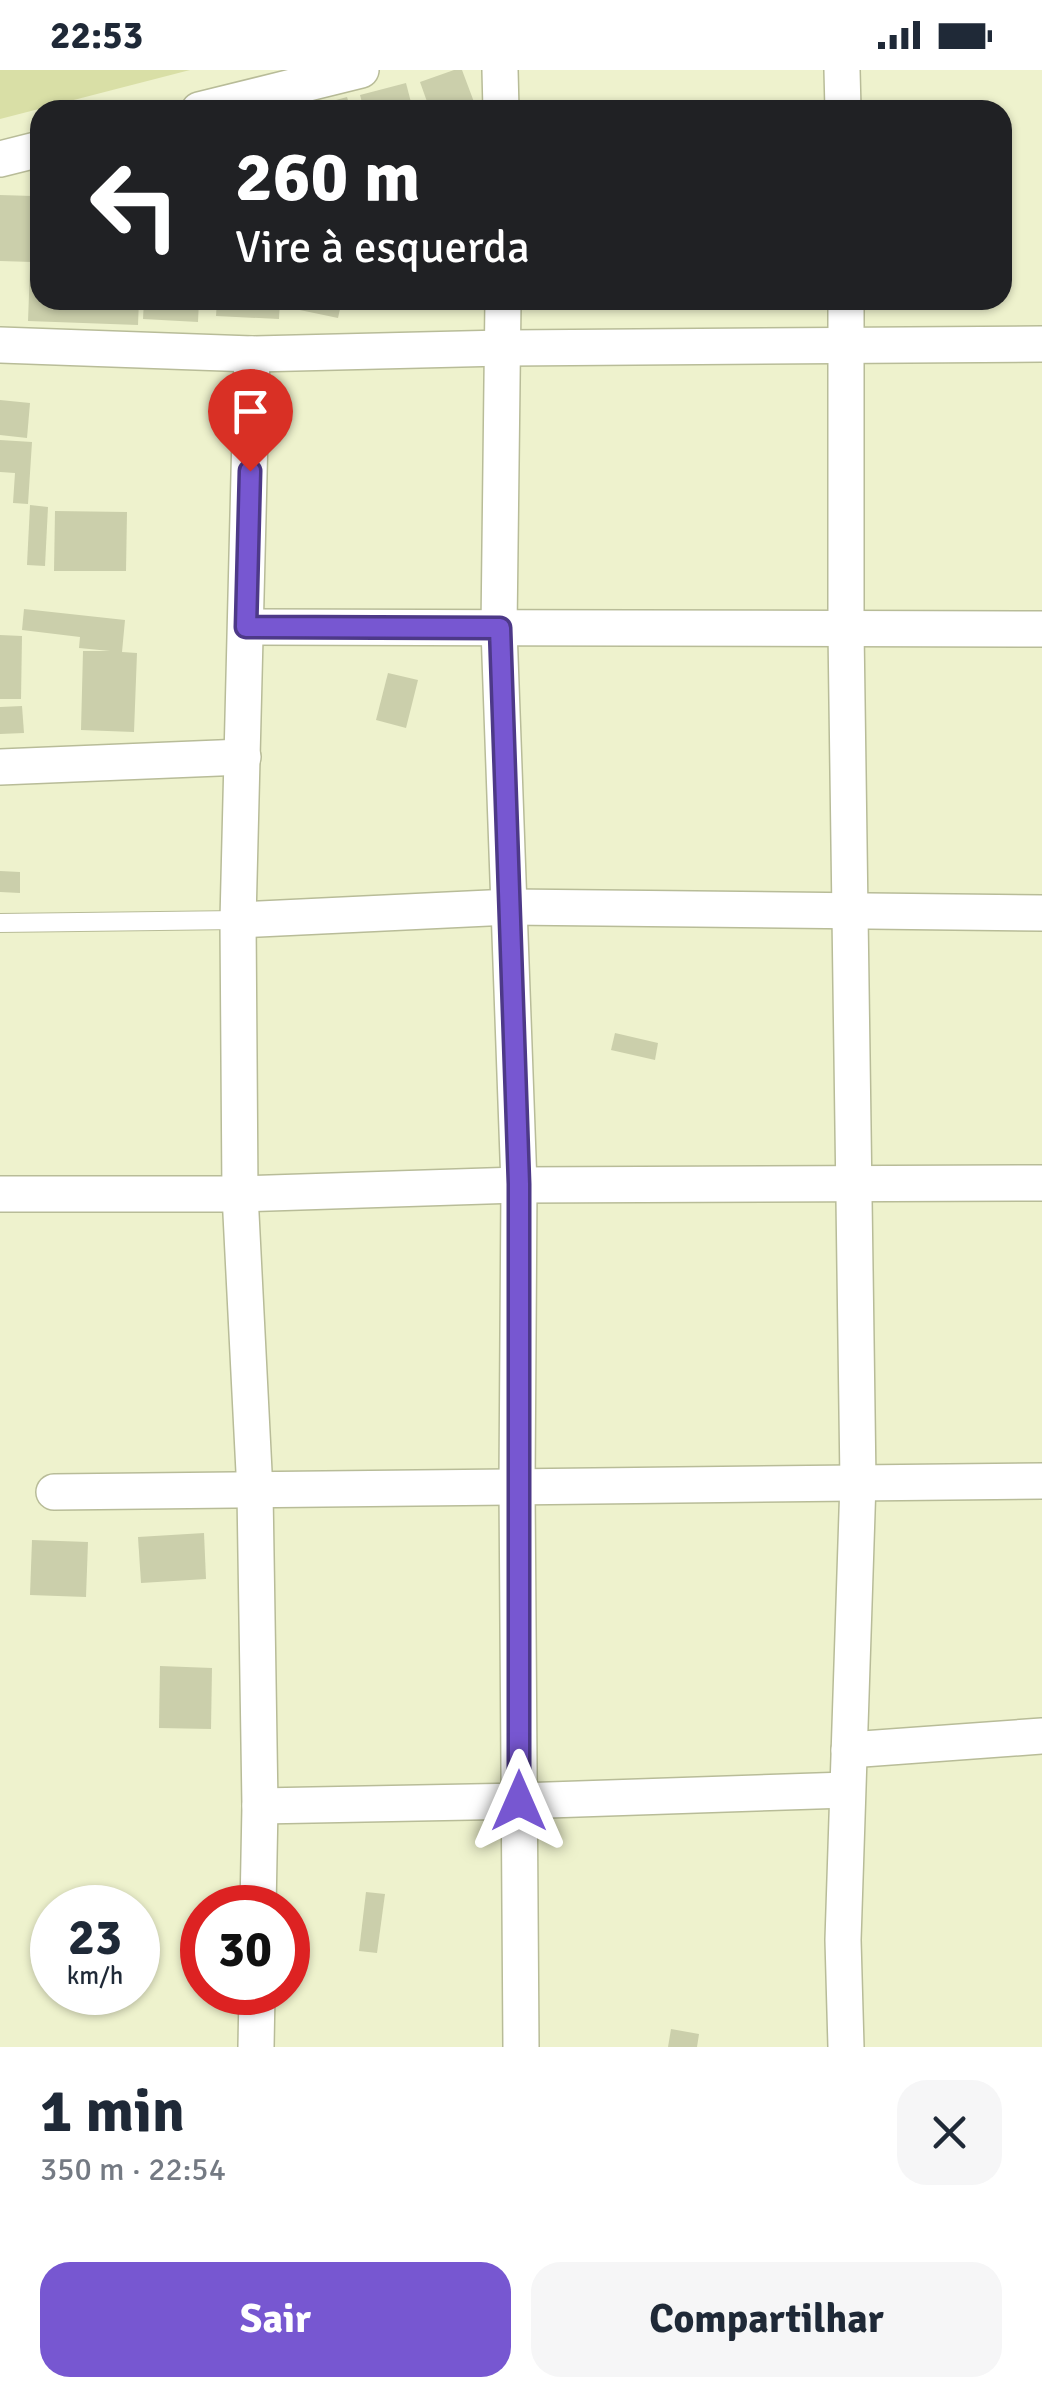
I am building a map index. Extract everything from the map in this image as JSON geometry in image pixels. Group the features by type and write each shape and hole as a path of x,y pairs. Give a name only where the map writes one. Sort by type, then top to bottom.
{"street":[{"path":"240,100 362,70"},
{"path":"500,70 501,100"},
{"path":"842,70 843,100"},
{"path":"0,159 30,152"},
{"path":"503,310 500,628 519,1184 521,2047"},
{"path":"846,310 846,630 858,1482 843,1940 846,2047"},
{"path":"0,346 252,354 1042,344"},
{"path":"252,354 238,920 240,1194 255,1492 258,1885"},
{"path":"246,627 1042,629"},
{"path":"0,768 242,757"},
{"path":"238,920 510,907 1042,912"},
{"path":"0,1194 240,1194 519,1184 1042,1183"},
{"path":"54,1492 1042,1482"},
{"path":"850,1750 1042,1736"},
{"path":"260,1806 847,1790"},
{"path":"256,2047 257,2015"}],"lane":[{"path":"0,923 238,920"}],"green space":[{"path":"0,70 190,70 74,100 30,100 30,111 0,119"}],"building":[{"path":"462,70 473,100 426,100 420,82"},
{"path":"406,83 410,100 361,100 360,95"},
{"path":"0,195 30,196 30,262 0,261"},
{"path":"30,268 30,310 139,310 138,325 28,321"},
{"path":"143,310 199,310 198,322 143,319"},
{"path":"216,310 279,310 279,319 216,316"},
{"path":"300,310 340,310 338,318"},
{"path":"0,400 30,403 27,438 0,435"},
{"path":"0,440 32,442 28,504 13,503 15,473 0,472"},
{"path":"30,505 48,507 45,566 27,565"},
{"path":"55,511 127,512 126,571 54,571"},
{"path":"24,609 125,620 122,652 137,653 134,732 81,730 83,651 110,651 79,648 80,637 22,630"},
{"path":"0,635 22,636 21,699 0,699"},
{"path":"388,673 418,680 406,728 376,720"},
{"path":"22,706 24,733 0,734 0,707"},
{"path":"0,871 20,872 20,893 0,892"},
{"path":"615,1033 658,1043 655,1060 611,1050"},
{"path":"204,1533 206,1579 141,1583 138,1537"},
{"path":"32,1540 88,1542 86,1597 30,1595"},
{"path":"160,1666 212,1668 211,1729 159,1728"},
{"path":"366,1892 385,1894 377,1953 359,1951"},
{"path":"671,2029 699,2034 697,2047 668,2047"}],"route":[{"path":"250,471 246,627 500,628 519,1184 519,1801"}]}
